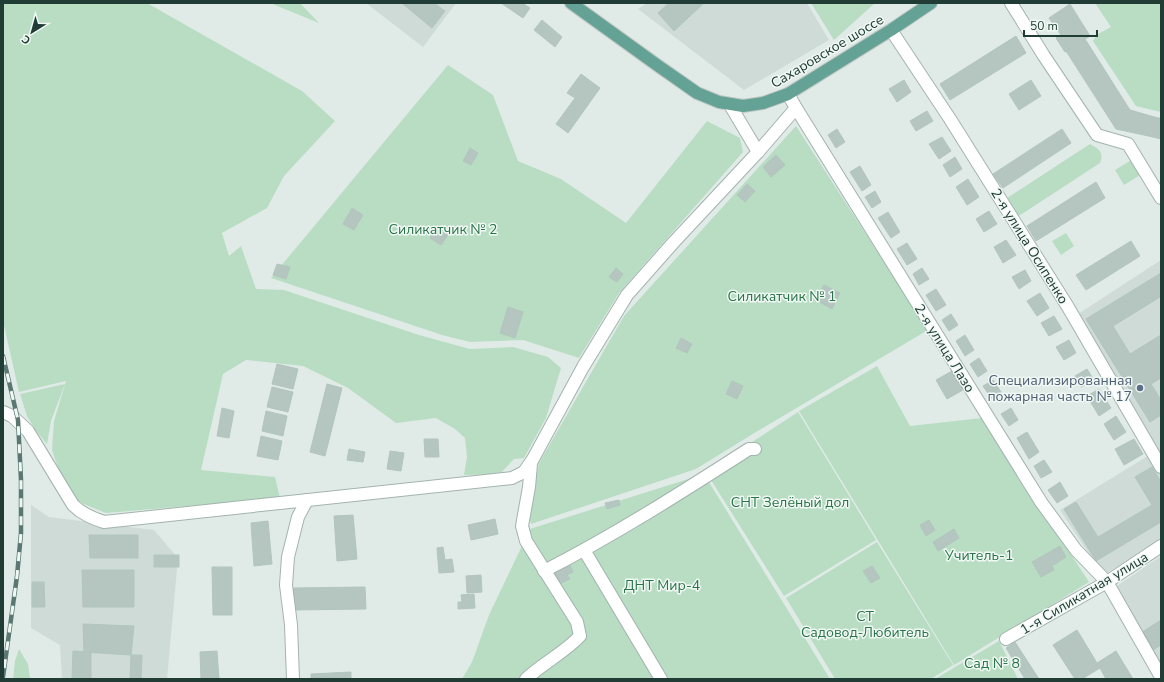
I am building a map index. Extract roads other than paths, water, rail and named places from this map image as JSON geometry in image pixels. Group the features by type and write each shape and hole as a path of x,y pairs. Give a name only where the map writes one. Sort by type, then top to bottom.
{"main road":[{"name":"Сахаровское шоссе","path":"571,3 697,93 730,105 750,105 763,103 788,94 891,30 931,3"}],"street":[{"path":"1011,3 1048,62 1097,135 1128,144 1161,198"},
{"name":"2-я улица Осипенко","path":"891,30 950,119 1049,277 1161,467"},
{"name":"2-я улица Лазо","path":"788,94 1042,502 1076,550 1107,582 1161,677"},
{"path":"730,105 758,152"},
{"path":"4,409 18,420 28,431 73,505 80,511 104,522 512,478 524,472 531,463 583,367 627,295 673,243 758,152 796,108"},
{"path":"544,570 584,550 749,449 754,449"},
{"path":"526,679 535,670 571,646 580,636 577,622 526,541 522,526 529,487 531,463"},
{"path":"293,679 291,625 286,585 288,558 298,517 307,500"},
{"name":"1-я Силикатная улица","path":"1006,639 1107,582 1161,546"},
{"path":"584,550 661,679"}],"railway":[{"path":"3,356 18,420 21,480 21,533 17,576 3,677"}],"place":[{"name":"Специализированная пожарная часть № 17","path":"1140,388"}],"park label":[{"name":"Силикатчик № 2","path":"443,229"},
{"name":"Силикатчик № 1","path":"782,296"},
{"name":"СНТ Зелёный дол","path":"790,502"},
{"name":"Учитель-1","path":"979,555"},
{"name":"ДНТ Мир-4","path":"662,585"},
{"name":"СТ Садовод-Любитель","path":"865,624"},
{"name":"Сад № 8","path":"992,663"}]}
